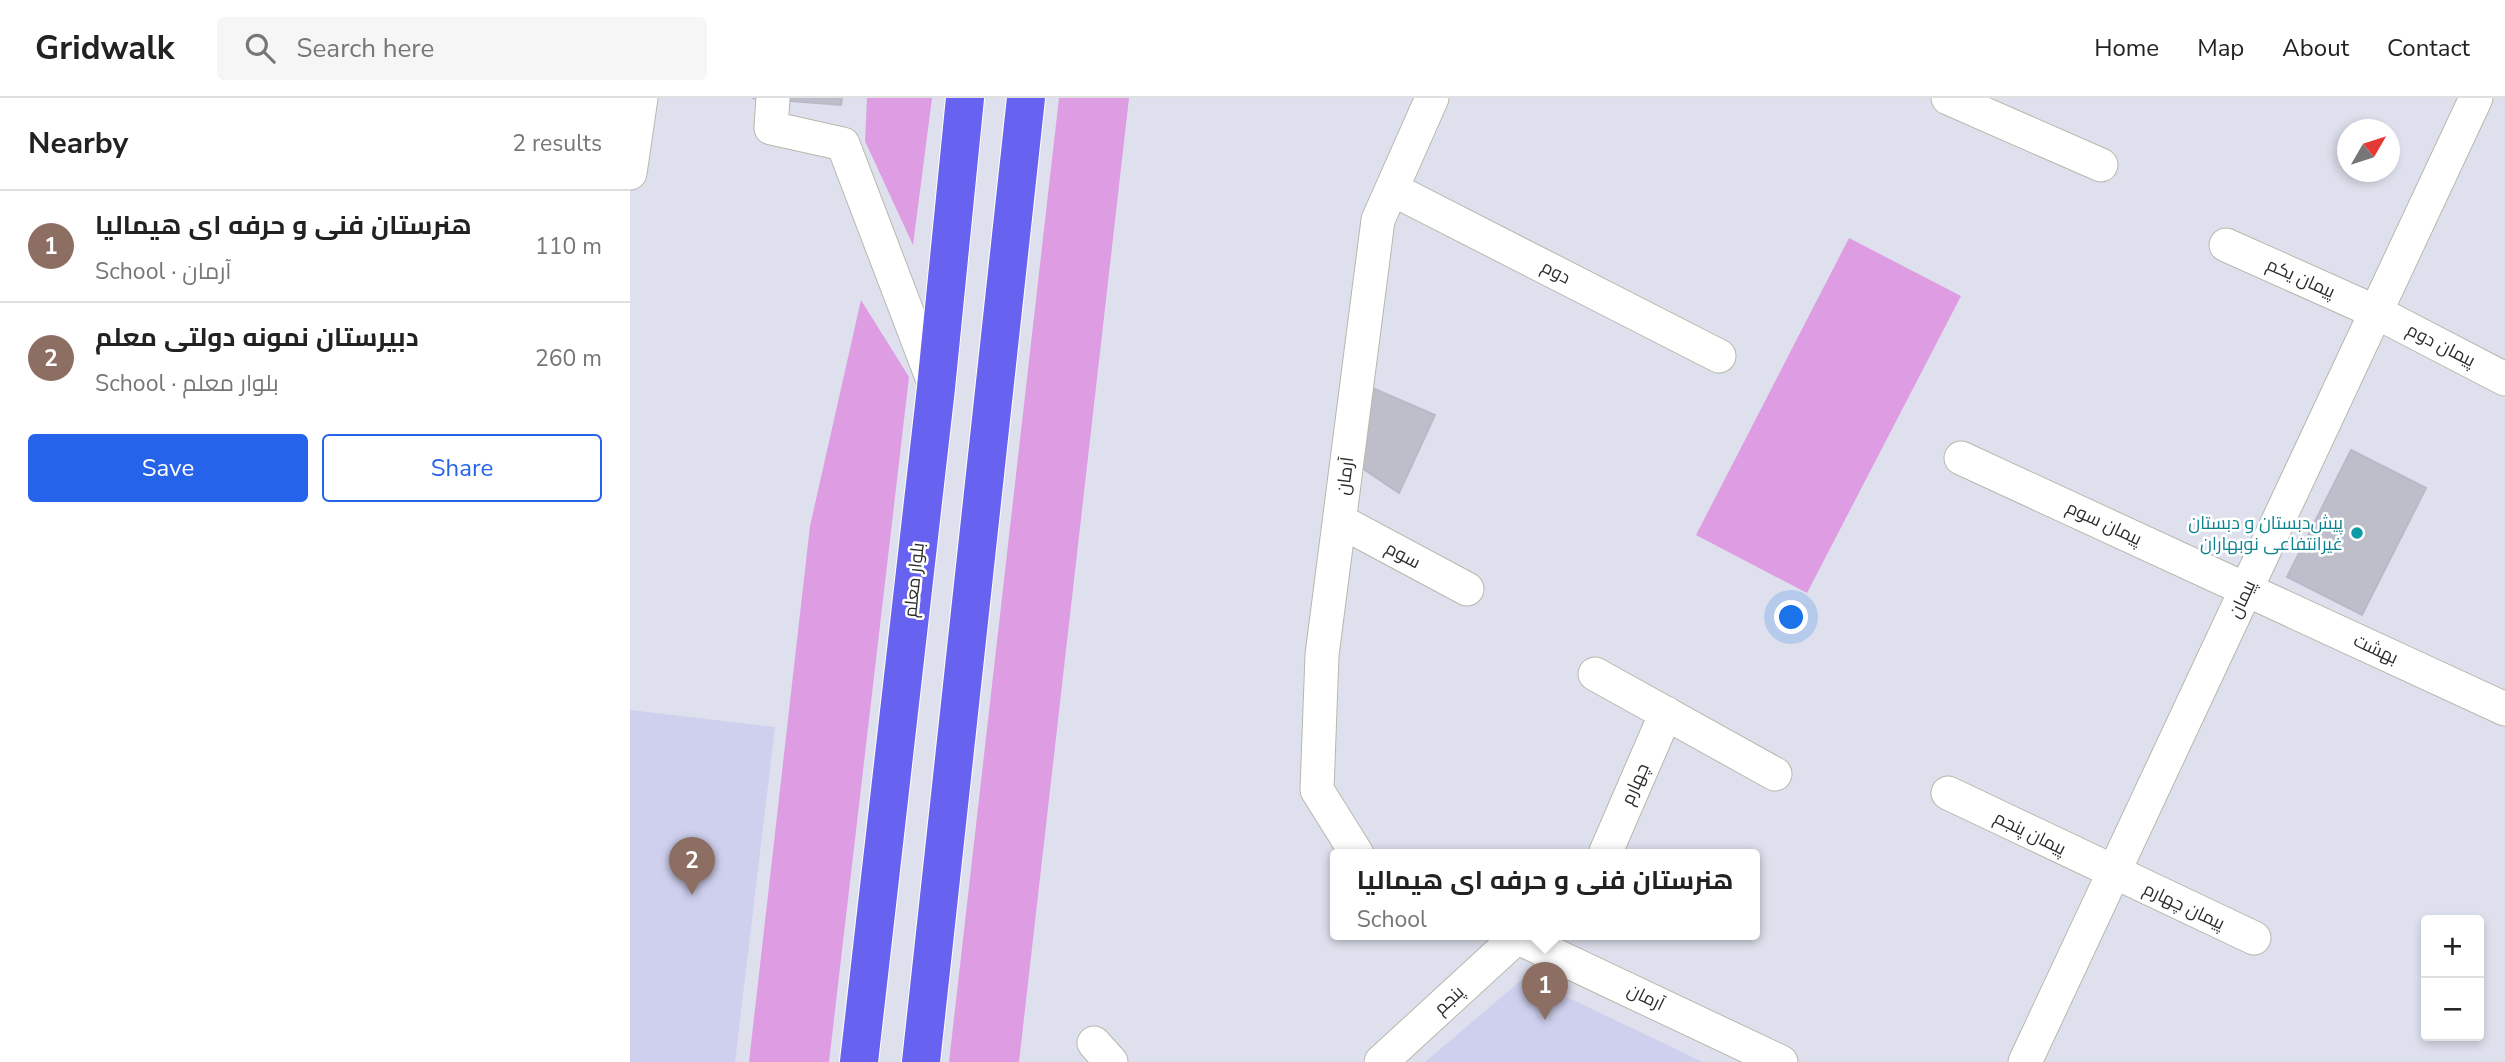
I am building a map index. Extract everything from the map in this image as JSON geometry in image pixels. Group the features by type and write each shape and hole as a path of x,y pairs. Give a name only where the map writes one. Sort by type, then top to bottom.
{"main road":[{"name":"بلوار معلم","path":"859,1062 936,388 965,98"},
{"path":"921,1062 1026,98"}],"street":[{"path":"773,98 771,128 843,144 936,388"},
{"name":"آرمان","path":"1354,849 1317,790 1322,655 1378,220 1432,98"},
{"name":"پیمان","path":"2025,1062 2476,98"},
{"path":"630,173 637,100"},
{"path":"1958,100 2101,165"},
{"name":"دوم","path":"1392,189 1719,356"},
{"name":"پیمان یکم","path":"2226,245 2376,312"},
{"name":"پیمان دوم","path":"2376,312 2505,379"},
{"name":"پیمان سوم","path":"1961,458 2246,589"},
{"name":"سوم","path":"1339,521 1467,589"},
{"name":"بهشت","path":"2246,589 2505,709"},
{"path":"1595,674 1776,774"},
{"name":"چهارم","path":"1607,849 1666,713"},
{"name":"پیمان پنجم","path":"1948,793 2113,873"},
{"name":"پیمان چهارم","path":"2113,873 2254,938"},
{"name":"پنجم","path":"1381,1062 1510,940"},
{"name":"آرمان","path":"1537,940 1565,945 1780,1062"}],"shaded area":[{"path":"867,98 932,98 913,245 865,141"},
{"path":"1059,98 1129,98 1019,1062 949,1062"},
{"path":"1849,238 1961,296 1807,593 1696,535"},
{"path":"861,300 909,377 829,1062 749,1062 810,526"},
{"path":"630,710 775,727 735,1062 630,1062"},
{"path":"1525,977 1703,1062 1425,1062"}],"building":[{"path":"752,98 842,98 841,105"},
{"path":"1370,387 1435,415 1399,493 1359,466"},
{"name":"پیش‌دبستان و دبستان غیرانتفاعی نوبهاران","path":"2351,450 2426,488 2362,615 2287,577"}],"place":[{"name":"پیش‌دبستان و دبستان غیرانتفاعی نوبهاران","path":"2357,533"},
{"name":"دبیرستان نمونه دولتی معلم","path":"692,895"},
{"name":"هنرستان فنی و حرفه ای هیمالیا","path":"1545,1020"}]}
